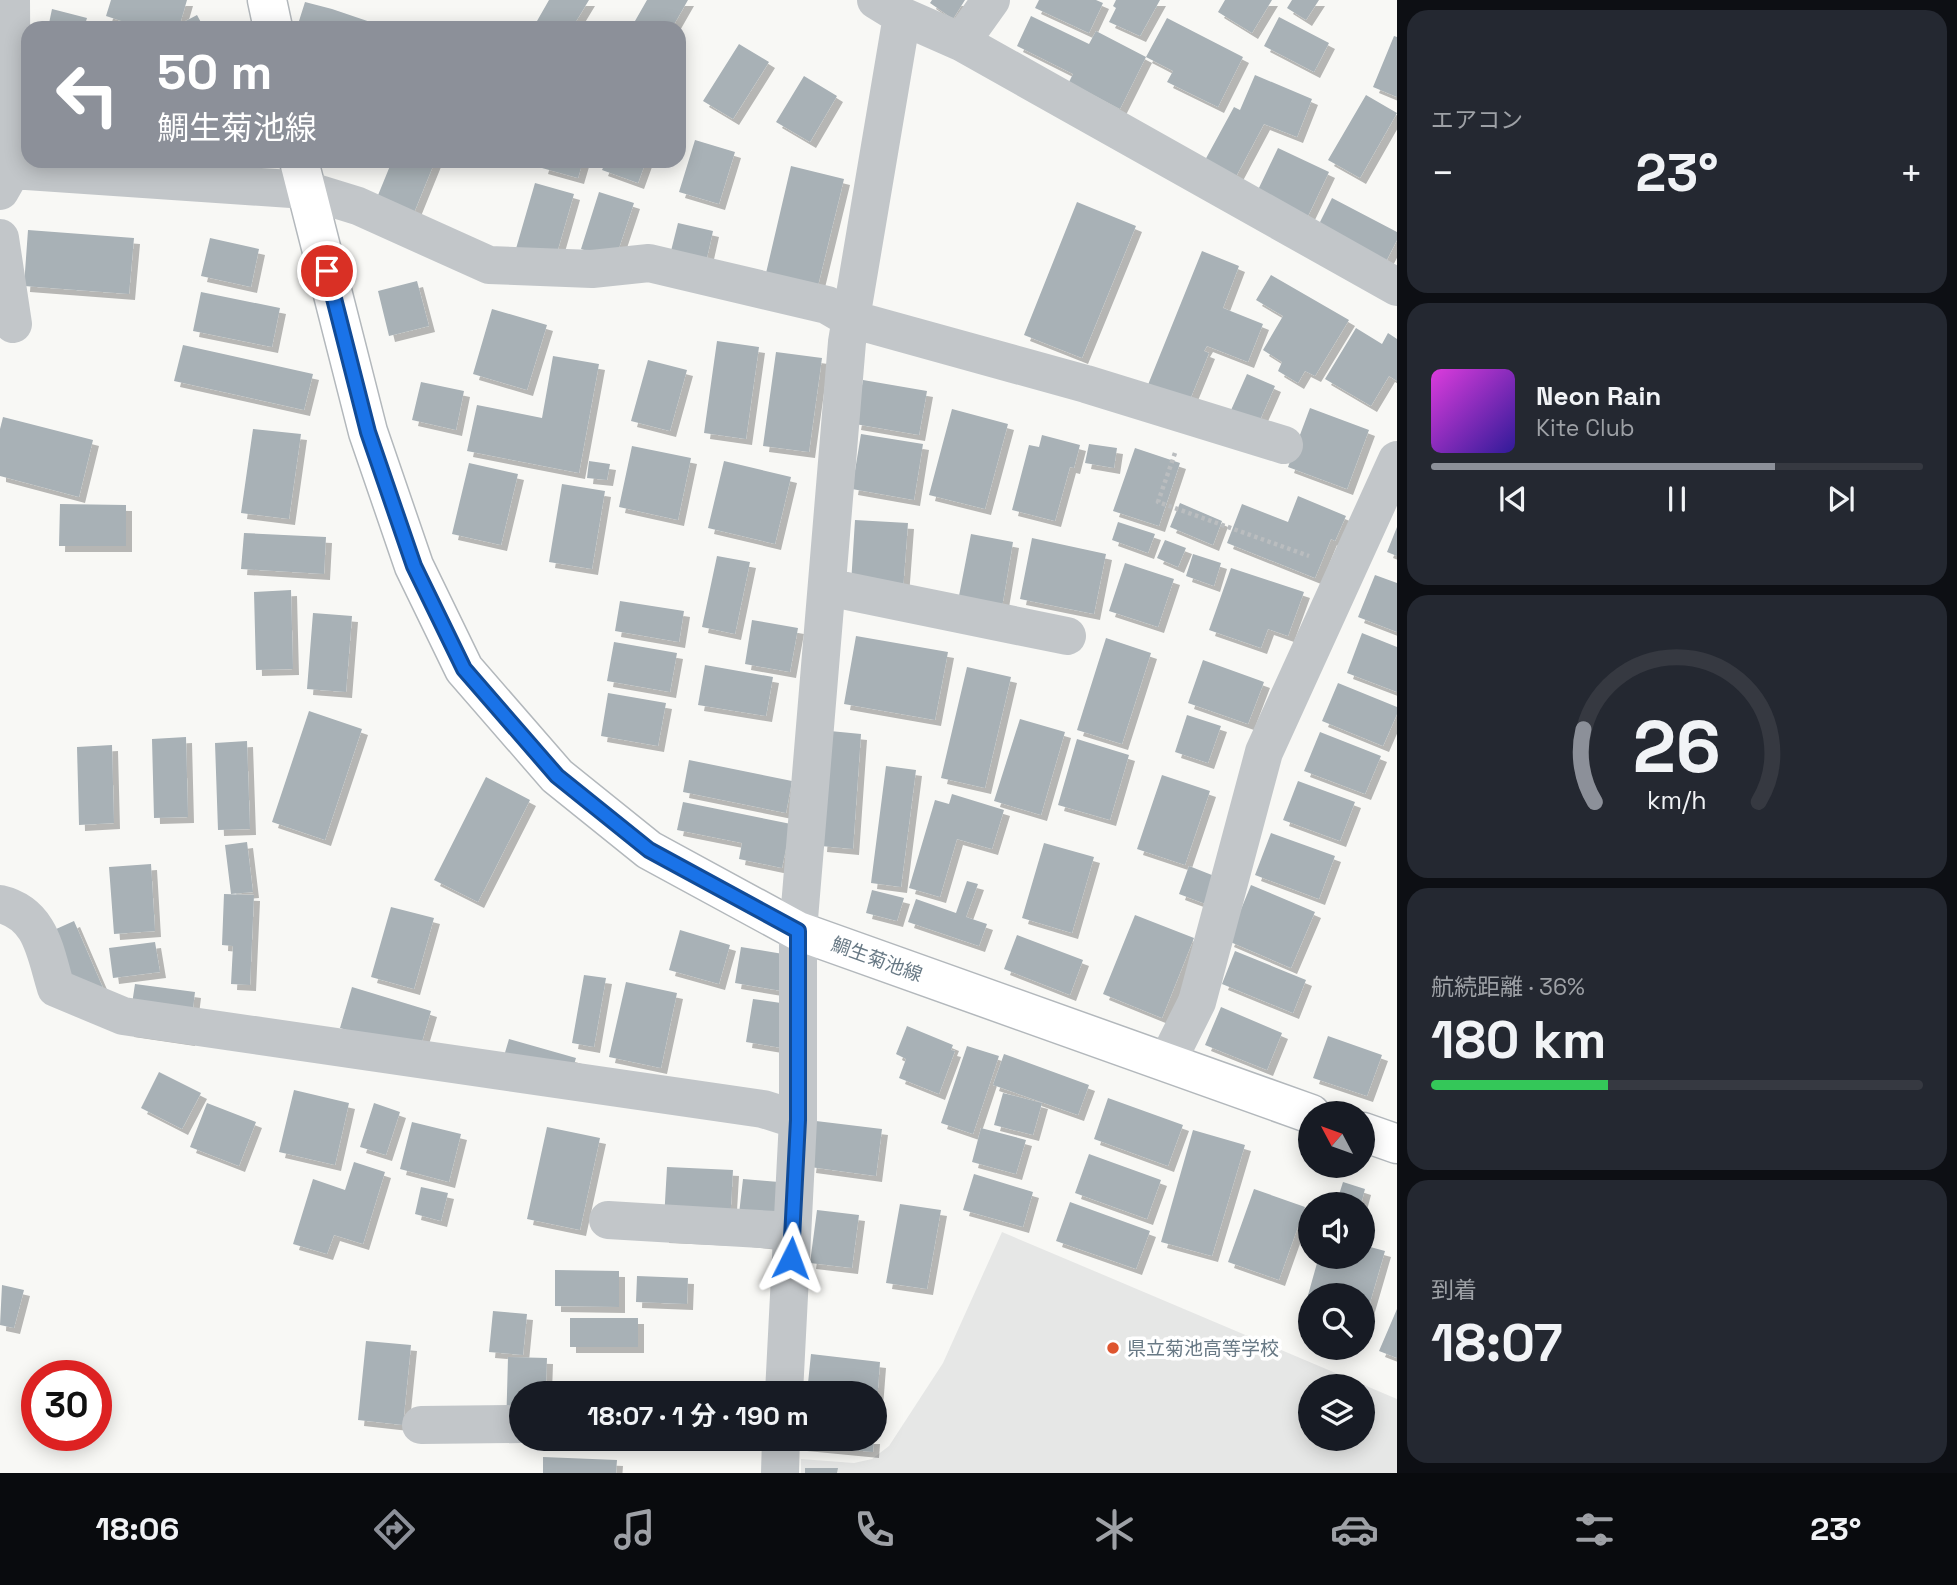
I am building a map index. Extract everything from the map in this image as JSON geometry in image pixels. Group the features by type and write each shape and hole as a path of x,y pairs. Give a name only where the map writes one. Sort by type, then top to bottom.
{"main road":[{"path":"267,0 271,21"},
{"name":"鯛生菊池線","path":"303,175 368,432 414,566 464,669 557,776 649,850 798,931 1298,1109"},
{"path":"1376,1137 1397,1144"}],"street":[{"path":"11,0 6,181 303,175 358,206 489,265 592,269 649,263 827,304 851,319 1086,384 1284,445"},
{"path":"961,42 992,0"},
{"path":"785,1381 798,1120 798,931 847,342 889,8 961,42 1397,287"},
{"path":"0,238 13,324"},
{"path":"1167,1062 1197,1002 1264,752 1397,460"},
{"path":"827,586 1067,636"},
{"path":"4,898 36,926 56,988 123,1016 750,1107 798,1120"},
{"path":"608,1220 792,1231"},
{"path":"421,1425 509,1424"},
{"path":"780,1473 781,1451"}],"path":[{"path":"1187,415 1158,502 1347,570"}],"shaded area":[{"name":"県立菊池高等学校","path":"1002,1232 1298,1357 1298,1360 1305,1360 1338,1374 1298,1374 1298,1451 1375,1451 1375,1390 1397,1399 1397,1473 801,1473 801,1459 854,1463 872,1459 882,1451 887,1451 943,1363"}],"building":[{"path":"111,0 187,0 181,21 121,21 106,16"},
{"path":"549,0 589,0 576,21 537,21"},
{"path":"647,0 688,0 676,21 635,21"},
{"path":"932,0 965,0 953,19 930,3"},
{"path":"1039,0 1096,0 1103,3 1089,33 1035,8"},
{"path":"1116,0 1160,0 1140,36 1109,22 1116,8 1113,6"},
{"path":"1225,0 1272,0 1252,33 1218,12"},
{"path":"1292,0 1319,0 1306,20 1287,8"},
{"path":"305,2 367,21 299,21"},
{"path":"52,9 87,18 86,21 49,21"},
{"path":"197,15 200,21 186,21"},
{"path":"1031,16 1089,44 1096,31 1146,57 1120,109 1069,82 1073,74 1017,46"},
{"path":"1279,17 1329,43 1314,72 1264,46"},
{"path":"1167,18 1243,57 1218,107 1167,82 1173,71 1146,57"},
{"path":"1394,36 1397,37 1397,97 1373,87"},
{"path":"739,44 769,62 733,119 703,101"},
{"path":"1255,75 1312,99 1297,137 1264,124 1223,201 1192,184 1234,107 1240,110"},
{"path":"804,76 837,96 810,142 776,122"},
{"path":"1366,95 1397,113 1360,178 1328,160"},
{"path":"695,140 735,152 719,204 679,192"},
{"path":"1278,148 1329,172 1308,216 1257,192"},
{"path":"791,166 844,179 815,298 763,286"},
{"path":"389,168 432,168 411,220 374,205"},
{"path":"542,168 581,168 578,178"},
{"path":"603,168 643,168 638,183 602,170"},
{"path":"535,183 574,194 552,270 513,259"},
{"path":"599,192 634,203 615,260 581,249"},
{"path":"1332,198 1397,232 1397,240 1373,287 1305,252"},
{"path":"1077,202 1136,226 1082,358 1024,335"},
{"path":"678,223 713,231 702,280 666,271"},
{"path":"28,230 134,238 129,294 24,286"},
{"path":"210,238 259,249 251,287 201,276"},
{"path":"1202,251 1239,266 1223,308 1263,324 1248,362 1207,346 1204,351 1209,353 1180,424 1139,407"},
{"path":"1271,275 1349,320 1315,376 1305,371 1298,383 1278,371 1282,362 1263,350 1283,316 1256,300"},
{"path":"417,281 429,326 389,336 378,291"},
{"path":"201,292 280,308 272,347 193,331"},
{"path":"492,309 547,325 527,390 473,374"},
{"path":"1356,328 1382,344 1388,333 1397,339 1397,381 1389,376 1371,406 1325,379"},
{"path":"717,341 759,347 746,439 704,433"},
{"path":"183,345 313,374 304,410 174,381"},
{"path":"776,352 822,358 809,452 763,446"},
{"path":"553,356 599,364 579,473 467,451 477,405 542,418"},
{"path":"648,360 687,370 670,431 631,421"},
{"path":"1247,374 1275,386 1252,438 1224,426"},
{"path":"863,380 927,391 919,435 855,424"},
{"path":"421,382 464,391 456,430 412,420"},
{"path":"1310,408 1369,430 1347,489 1288,467"},
{"path":"952,409 1008,424 985,509 929,495"},
{"path":"3,417 93,440 79,497 0,476 0,429"},
{"path":"253,429 301,434 289,519 241,513"},
{"path":"861,434 923,444 914,500 852,489"},
{"path":"1042,435 1080,445 1074,468 1070,467 1055,521 1012,510 1029,445 1039,447"},
{"path":"1089,444 1117,448 1114,468 1085,463"},
{"path":"632,446 691,458 678,520 619,507"},
{"path":"1135,448 1180,463 1159,526 1113,511"},
{"path":"589,461 610,464 607,480 587,478"},
{"path":"724,461 791,477 775,544 708,528"},
{"path":"469,463 518,474 501,545 452,534"},
{"path":"562,484 605,491 592,569 549,562"},
{"path":"1298,496 1346,516 1335,541 1331,539 1315,578 1227,543 1242,504 1288,522"},
{"path":"1180,503 1222,521 1213,545 1170,527"},
{"path":"60,504 126,505 126,546 59,546"},
{"path":"855,520 908,523 902,603 850,600"},
{"path":"1118,522 1155,534 1148,553 1112,540"},
{"path":"1397,527 1397,556 1387,552"},
{"path":"244,533 326,537 324,574 241,569"},
{"path":"971,534 1013,542 998,631 958,601"},
{"path":"1032,538 1106,554 1094,614 1020,599"},
{"path":"1165,540 1186,548 1178,567 1157,558"},
{"path":"1193,554 1221,563 1214,586 1186,576"},
{"path":"717,556 750,562 735,634 702,627"},
{"path":"1125,563 1174,579 1158,627 1109,611"},
{"path":"1231,568 1304,592 1288,636 1268,629 1261,648 1209,630"},
{"path":"1375,575 1397,583 1397,632 1358,617"},
{"path":"291,590 293,669 256,670 254,592"},
{"path":"620,601 684,611 679,642 615,631"},
{"path":"313,613 352,616 346,692 307,689"},
{"path":"752,620 798,628 790,672 745,664"},
{"path":"1362,633 1397,647 1397,692 1347,673"},
{"path":"856,636 948,652 935,720 844,704"},
{"path":"1106,638 1151,653 1122,744 1077,730"},
{"path":"614,642 677,653 670,692 607,681"},
{"path":"1203,660 1264,682 1248,724 1188,703"},
{"path":"705,665 773,677 766,716 698,705"},
{"path":"967,667 1011,677 985,788 941,778"},
{"path":"1338,683 1397,707 1397,714 1383,746 1322,721"},
{"path":"608,693 666,703 658,746 601,736"},
{"path":"309,711 362,729 325,840 272,822"},
{"path":"1187,715 1221,726 1208,763 1175,752"},
{"path":"1020,719 1065,732 1041,815 994,801"},
{"path":"830,731 861,734 853,849 821,846"},
{"path":"1320,732 1381,756 1365,794 1304,771"},
{"path":"186,737 188,817 154,818 152,739"},
{"path":"1077,739 1129,755 1110,820 1058,805"},
{"path":"247,741 250,829 218,830 215,743"},
{"path":"112,745 114,823 79,825 77,747"},
{"path":"689,760 792,781 786,813 683,792"},
{"path":"886,766 916,770 901,887 871,883"},
{"path":"1162,775 1210,791 1185,865 1137,849"},
{"path":"486,777 530,800 478,902 434,880"},
{"path":"1298,781 1355,802 1340,841 1283,820"},
{"path":"952,794 1004,810 992,849 957,839 940,897 909,888 935,800 949,804"},
{"path":"683,802 791,824 782,868 739,859 742,843 677,830"},
{"path":"1271,833 1335,856 1319,899 1255,875"},
{"path":"247,842 253,892 231,894 225,845"},
{"path":"1044,843 1094,857 1072,933 1022,918"},
{"path":"151,864 155,931 114,934 109,867"},
{"path":"1189,866 1222,879 1211,906 1179,894"},
{"path":"967,881 978,884 966,917 987,924 979,946 908,922 916,899 956,913"},
{"path":"1251,885 1315,912 1291,968 1228,941"},
{"path":"872,890 904,898 897,921 866,913"},
{"path":"224,894 254,895 250,985 231,984 233,946 222,945"},
{"path":"391,907 434,918 414,989 371,977"},
{"path":"1135,915 1194,938 1162,1018 1103,994"},
{"path":"74,921 106,995 76,1007 45,934"},
{"path":"680,930 730,945 719,984 669,970"},
{"path":"1017,935 1083,960 1070,995 1004,969"},
{"path":"155,942 160,972 113,978 109,948"},
{"path":"741,947 789,955 782,991 735,983"},
{"path":"1235,951 1306,980 1293,1013 1222,984"},
{"path":"584,975 606,978 594,1047 572,1043"},
{"path":"626,982 677,993 661,1068 609,1057"},
{"path":"135,984 195,992 189,1040 128,1031"},
{"path":"352,987 431,1011 419,1052 340,1028"},
{"path":"753,999 788,1004 782,1048 746,1042"},
{"path":"1221,1007 1282,1033 1267,1070 1205,1045"},
{"path":"907,1026 953,1045 951,1050 955,1051 939,1094 899,1078 906,1059 896,1054"},
{"path":"1328,1036 1382,1055 1367,1096 1313,1078"},
{"path":"509,1039 576,1058 566,1092 499,1073"},
{"path":"967,1046 999,1056 973,1134 941,1123"},
{"path":"1004,1054 1089,1085 1078,1115 993,1085"},
{"path":"159,1072 201,1093 182,1129 141,1108"},
{"path":"294,1090 349,1103 335,1165 279,1152"},
{"path":"1003,1093 1042,1103 1033,1135 994,1125"},
{"path":"1108,1098 1183,1125 1168,1166 1094,1139"},
{"path":"207,1103 256,1122 239,1166 190,1147"},
{"path":"374,1103 400,1112 386,1155 360,1147"},
{"path":"816,1121 882,1129 876,1176 810,1167"},
{"path":"412,1122 461,1134 449,1182 400,1169"},
{"path":"547,1127 600,1138 580,1230 527,1219"},
{"path":"981,1128 1026,1140 1016,1174 972,1162"},
{"path":"1193,1130 1245,1145 1212,1256 1161,1242"},
{"path":"1089,1154 1161,1180 1147,1219 1075,1193"},
{"path":"354,1162 385,1172 363,1244 334,1235 327,1254 293,1244 313,1179 345,1190"},
{"path":"667,1167 733,1170 729,1240 663,1237"},
{"path":"974,1174 1033,1192 1023,1227 963,1210"},
{"path":"743,1179 779,1182 772,1244 736,1240"},
{"path":"1343,1182 1365,1189 1364,1192 1340,1192"},
{"path":"421,1187 448,1193 441,1221 415,1214"},
{"path":"1254,1189 1298,1205 1298,1227 1279,1280 1228,1262"},
{"path":"1070,1202 1150,1231 1136,1269 1056,1241"},
{"path":"900,1204 941,1210 927,1289 886,1283"},
{"path":"817,1210 859,1215 852,1268 810,1263"},
{"path":"1375,1248 1385,1251 1375,1285 1375,1283 1311,1283 1315,1269 1375,1269"},
{"path":"555,1270 619,1271 619,1307 555,1306"},
{"path":"637,1276 688,1278 687,1304 636,1302"},
{"path":"2,1285 24,1290 14,1328 0,1325"},
{"path":"1397,1309 1397,1358 1379,1351"},
{"path":"493,1311 527,1314 523,1355 489,1352"},
{"path":"570,1318 638,1318 638,1347 570,1347"},
{"path":"366,1341 411,1345 403,1425 358,1420"},
{"path":"811,1354 880,1362 879,1381 808,1381"},
{"path":"508,1357 547,1358 546,1381 509,1381 509,1430 506,1430"},
{"path":"543,1457 617,1460 616,1473 543,1473"},
{"path":"805,1468 838,1468 837,1473 805,1473"}],"place":[{"name":"県立菊池高等学校","path":"1113,1348"}],"route":[{"path":"327,271 368,432 414,566 464,669 557,776 649,850 798,931 798,1120 791,1258"}]}
